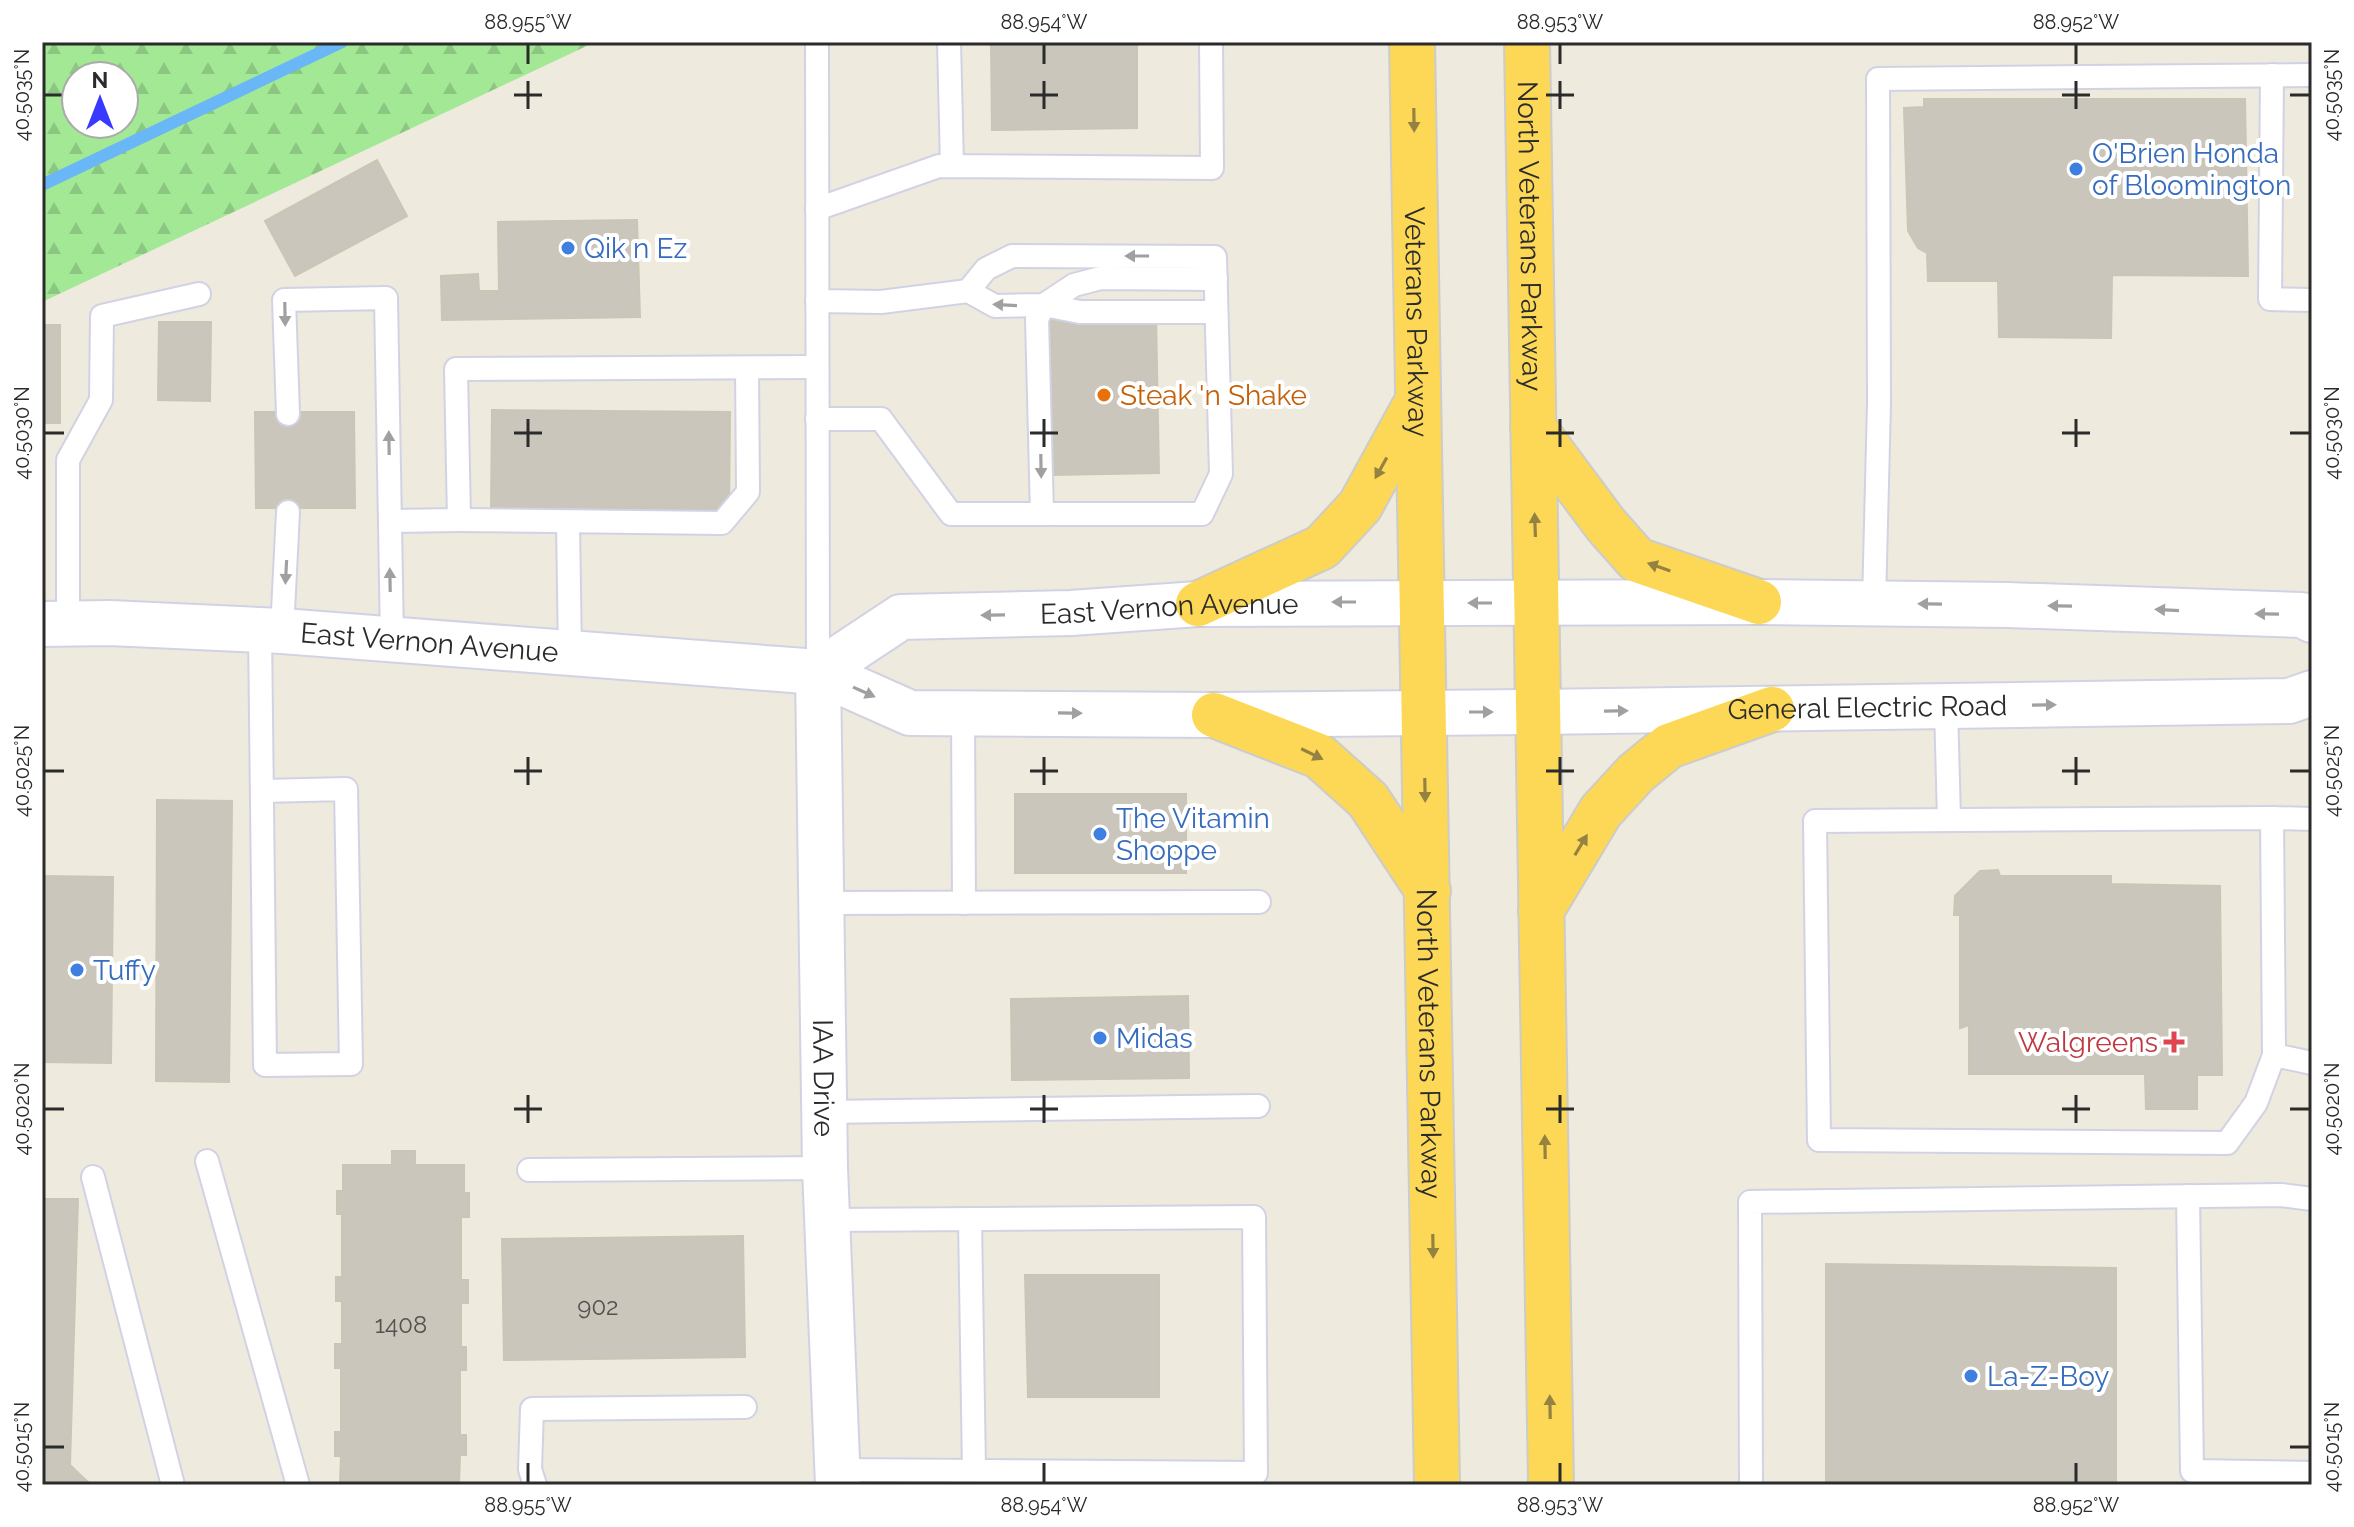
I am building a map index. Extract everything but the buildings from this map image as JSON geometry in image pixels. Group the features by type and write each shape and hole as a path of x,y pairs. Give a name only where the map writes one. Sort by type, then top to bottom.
{"highway":[{"name":"Veterans Parkway","path":"1412,42 1422,602"},
{"name":"North Veterans Parkway","path":"1527,42 1551,1485"},
{"path":"1198,604 1322,547 1360,506 1418,400"},
{"path":"1533,427 1606,525 1637,560 1759,602"},
{"name":"North Veterans Parkway","path":"1422,602 1437,1485"},
{"path":"1541,911 1601,811 1636,773 1669,746 1772,709"},
{"path":"1214,715 1319,756 1368,800 1428,891"}],"main road":[{"path":"1537,603 1874,603 2112,608 2302,615 2312,620"},
{"name":"East Vernon Avenue","path":"818,672 901,617 1071,613 1198,604 1537,603"},
{"name":"East Vernon Avenue","path":"55,623 271,631 818,672 910,713 1214,715 1423,712"},
{"name":"IAA Drive","path":"818,672 825,1168 838,1477"},
{"name":"General Electric Road","path":"1423,712 2289,701 2312,693"}],"lane":[{"path":"817,42 818,672"},
{"path":"949,42 952,166"},
{"path":"817,209 939,166 1212,168 1211,42"},
{"path":"2272,75 2270,299 2312,300"},
{"path":"1874,603 1879,403 1878,79 2312,75"},
{"path":"968,291 986,269 1012,256 1216,268"},
{"path":"1042,514 1037,319 1044,305 1074,285 1101,278 1216,268"},
{"path":"817,419 881,419 951,514 1202,514 1221,474 1216,268"},
{"path":"817,301 881,302 968,291 995,306 1044,305 1080,312 1216,312"},
{"path":"55,623 68,460 101,400 102,316 199,294"},
{"path":"288,414 284,300 386,298 392,639"},
{"path":"459,520 456,369 817,367"},
{"path":"390,521 722,523 748,492 747,368"},
{"path":"262,791 346,789 351,1064 265,1065 262,791 271,631 288,512"},
{"path":"568,522 570,654"},
{"path":"1946,706 1949,820"},
{"path":"963,714 964,903"},
{"path":"2272,818 2274,1055 2256,1103 2227,1143 1819,1140 1815,821 2272,818 2312,819"},
{"path":"822,903 1259,902"},
{"path":"2274,1055 2312,1063"},
{"path":"825,1112 1258,1106"},
{"path":"207,1161 298,1485"},
{"path":"529,1170 825,1168"},
{"path":"93,1177 173,1485"},
{"path":"1751,1485 1750,1202 2281,1195 2312,1199"},
{"path":"2188,1196 2192,1471 2312,1473"},
{"path":"827,1220 1254,1217 1256,1473 974,1471 838,1477"},
{"path":"970,1219 974,1471"},
{"path":"535,1485 530,1469 532,1409 745,1407"}],"green space":[{"path":"42,42 595,42 42,302"}],"waterway":[{"path":"42,185 342,42"}],"place":[{"name":"O'Brien Honda of Bloomington","path":"2076,169"},
{"name":"Qik n Ez","path":"568,248"},
{"name":"Steak 'n Shake","path":"1104,395"},
{"name":"The Vitamin Shoppe","path":"1100,834"},
{"name":"Tuffy","path":"77,970"},
{"name":"Midas","path":"1100,1038"},
{"name":"Walgreens","path":"2174,1042"},
{"name":"La-Z-Boy","path":"1971,1376"}]}
